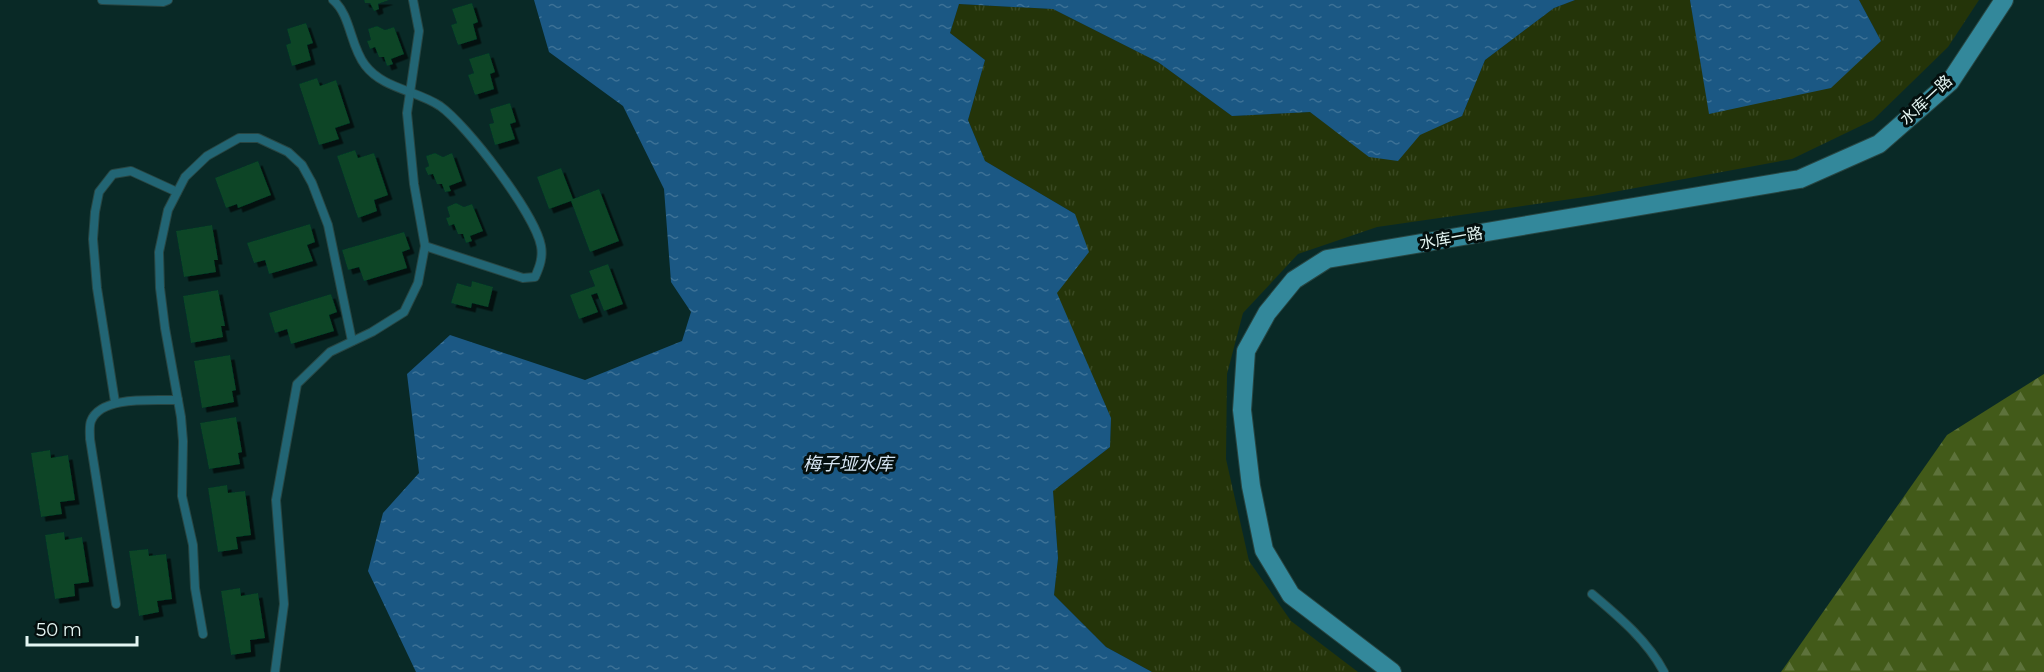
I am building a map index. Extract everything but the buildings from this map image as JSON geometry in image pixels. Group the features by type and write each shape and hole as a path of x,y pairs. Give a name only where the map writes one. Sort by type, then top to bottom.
{"street":[{"name":"水库一路","path":"1392,672 1291,595 1264,550 1251,486 1242,410 1246,351 1267,313 1294,280 1327,259 1800,178 1878,144 1950,82 2004,0"}],"lane":[{"path":"102,0 163,2 168,0"},
{"path":"333,0 340,6 364,65 381,80 438,105 457,119 482,150 535,229 541,246 542,262 535,277 523,278 425,246"},
{"path":"277,671 284,604 276,500 297,384 330,352 372,332 404,312 418,283 425,246 413,172 407,113 419,31 413,0"},
{"path":"203,634 195,588 193,545 182,495 183,441 165,328 160,288 159,252 168,210 177,192 185,177 207,156 239,138 258,138 288,152 302,165 328,225 352,341"},
{"path":"115,402 97,288 93,239 99,192 113,174 131,171 177,192"},
{"path":"116,604 90,440 90,421 100,408 115,402 178,400"},
{"path":"1592,594 1625,622 1648,646 1664,672"}],"green space":[{"path":"1575,0 1690,0 1710,114 1881,41 1859,0 1979,0 1948,47 1873,120 1792,159 1592,196 1377,227 1298,254 1243,313 1227,374 1226,459 1249,561 1291,621 1358,672 1152,672 1106,647 1054,595 1058,558 1053,491 1110,447 1111,418 1056,293 1075,214 985,161 968,120 985,60 950,33 959,4 1053,9 1158,62 1232,116 1310,112 1369,156 1462,116 1485,60 1554,8"},
{"path":"2044,374 2044,672 1781,672 1947,435"}],"water":[{"name":"梅子垭水库","path":"534,0 1575,0 1554,8 1485,60 1462,116 1420,135 1398,161 1369,157 1310,112 1232,116 1158,62 1053,9 959,4 950,33 985,60 968,120 985,161 1075,214 1089,252 1057,293 1111,418 1110,447 1053,491 1058,558 1054,595 1106,647 1152,672 416,672 368,571 383,513 419,473 407,374 450,335 585,380 682,341 691,312 671,282 664,189 623,106 549,52"},
{"path":"1690,0 1859,0 1881,41 1831,88 1709,114"}]}
